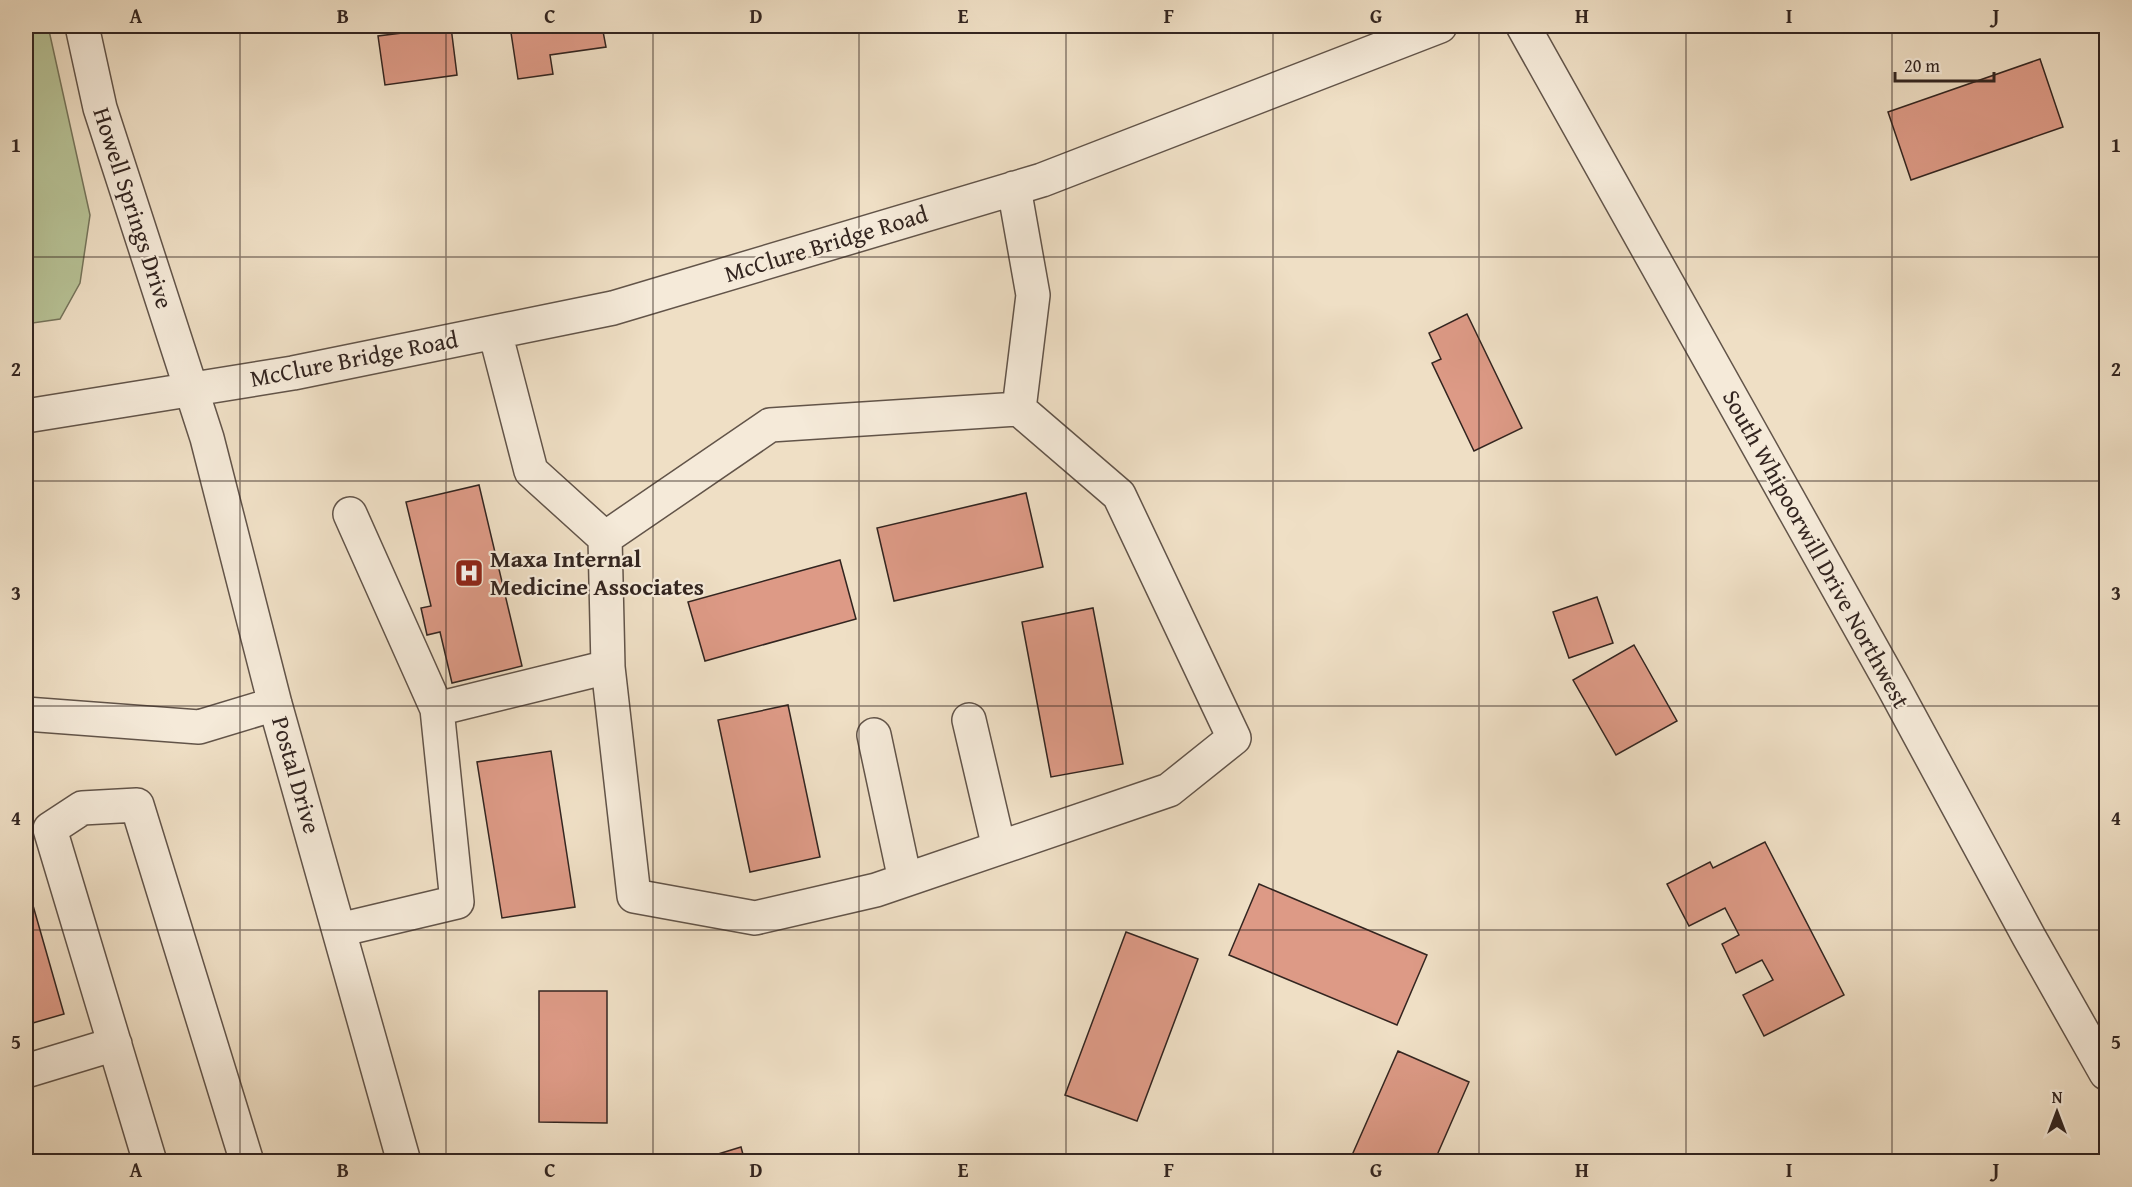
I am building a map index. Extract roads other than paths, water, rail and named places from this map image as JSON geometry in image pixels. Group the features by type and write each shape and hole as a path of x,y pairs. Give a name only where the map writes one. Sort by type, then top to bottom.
{"street":[{"name":"Howell Springs Drive","path":"82,26 100,108 191,388"},
{"name":"McClure Bridge Road","path":"26,416 293,373 614,308 1053,176 1440,26"},
{"name":"South Whipoorwill Drive Northwest","path":"1523,26 2106,1073"},
{"path":"1014,188 1033,295 1019,409"},
{"path":"495,332 531,471 605,538 608,667 634,896 755,918 876,890 1169,790 1234,738 1119,495 1019,409 770,425 605,538"},
{"name":"Postal Drive","path":"191,388 207,438 275,704 405,1161"},
{"path":"339,930 457,902 437,709 350,514"},
{"path":"437,709 608,667"},
{"path":"26,714 199,727 275,704"},
{"path":"969,720 999,848"},
{"path":"874,735 905,880"},
{"path":"150,1161 50,829 82,808 137,806 247,1161"},
{"path":"26,1071 115,1044"}],"place":[{"name":"Maxa Internal Medicine Associates","path":"469,573"}]}
